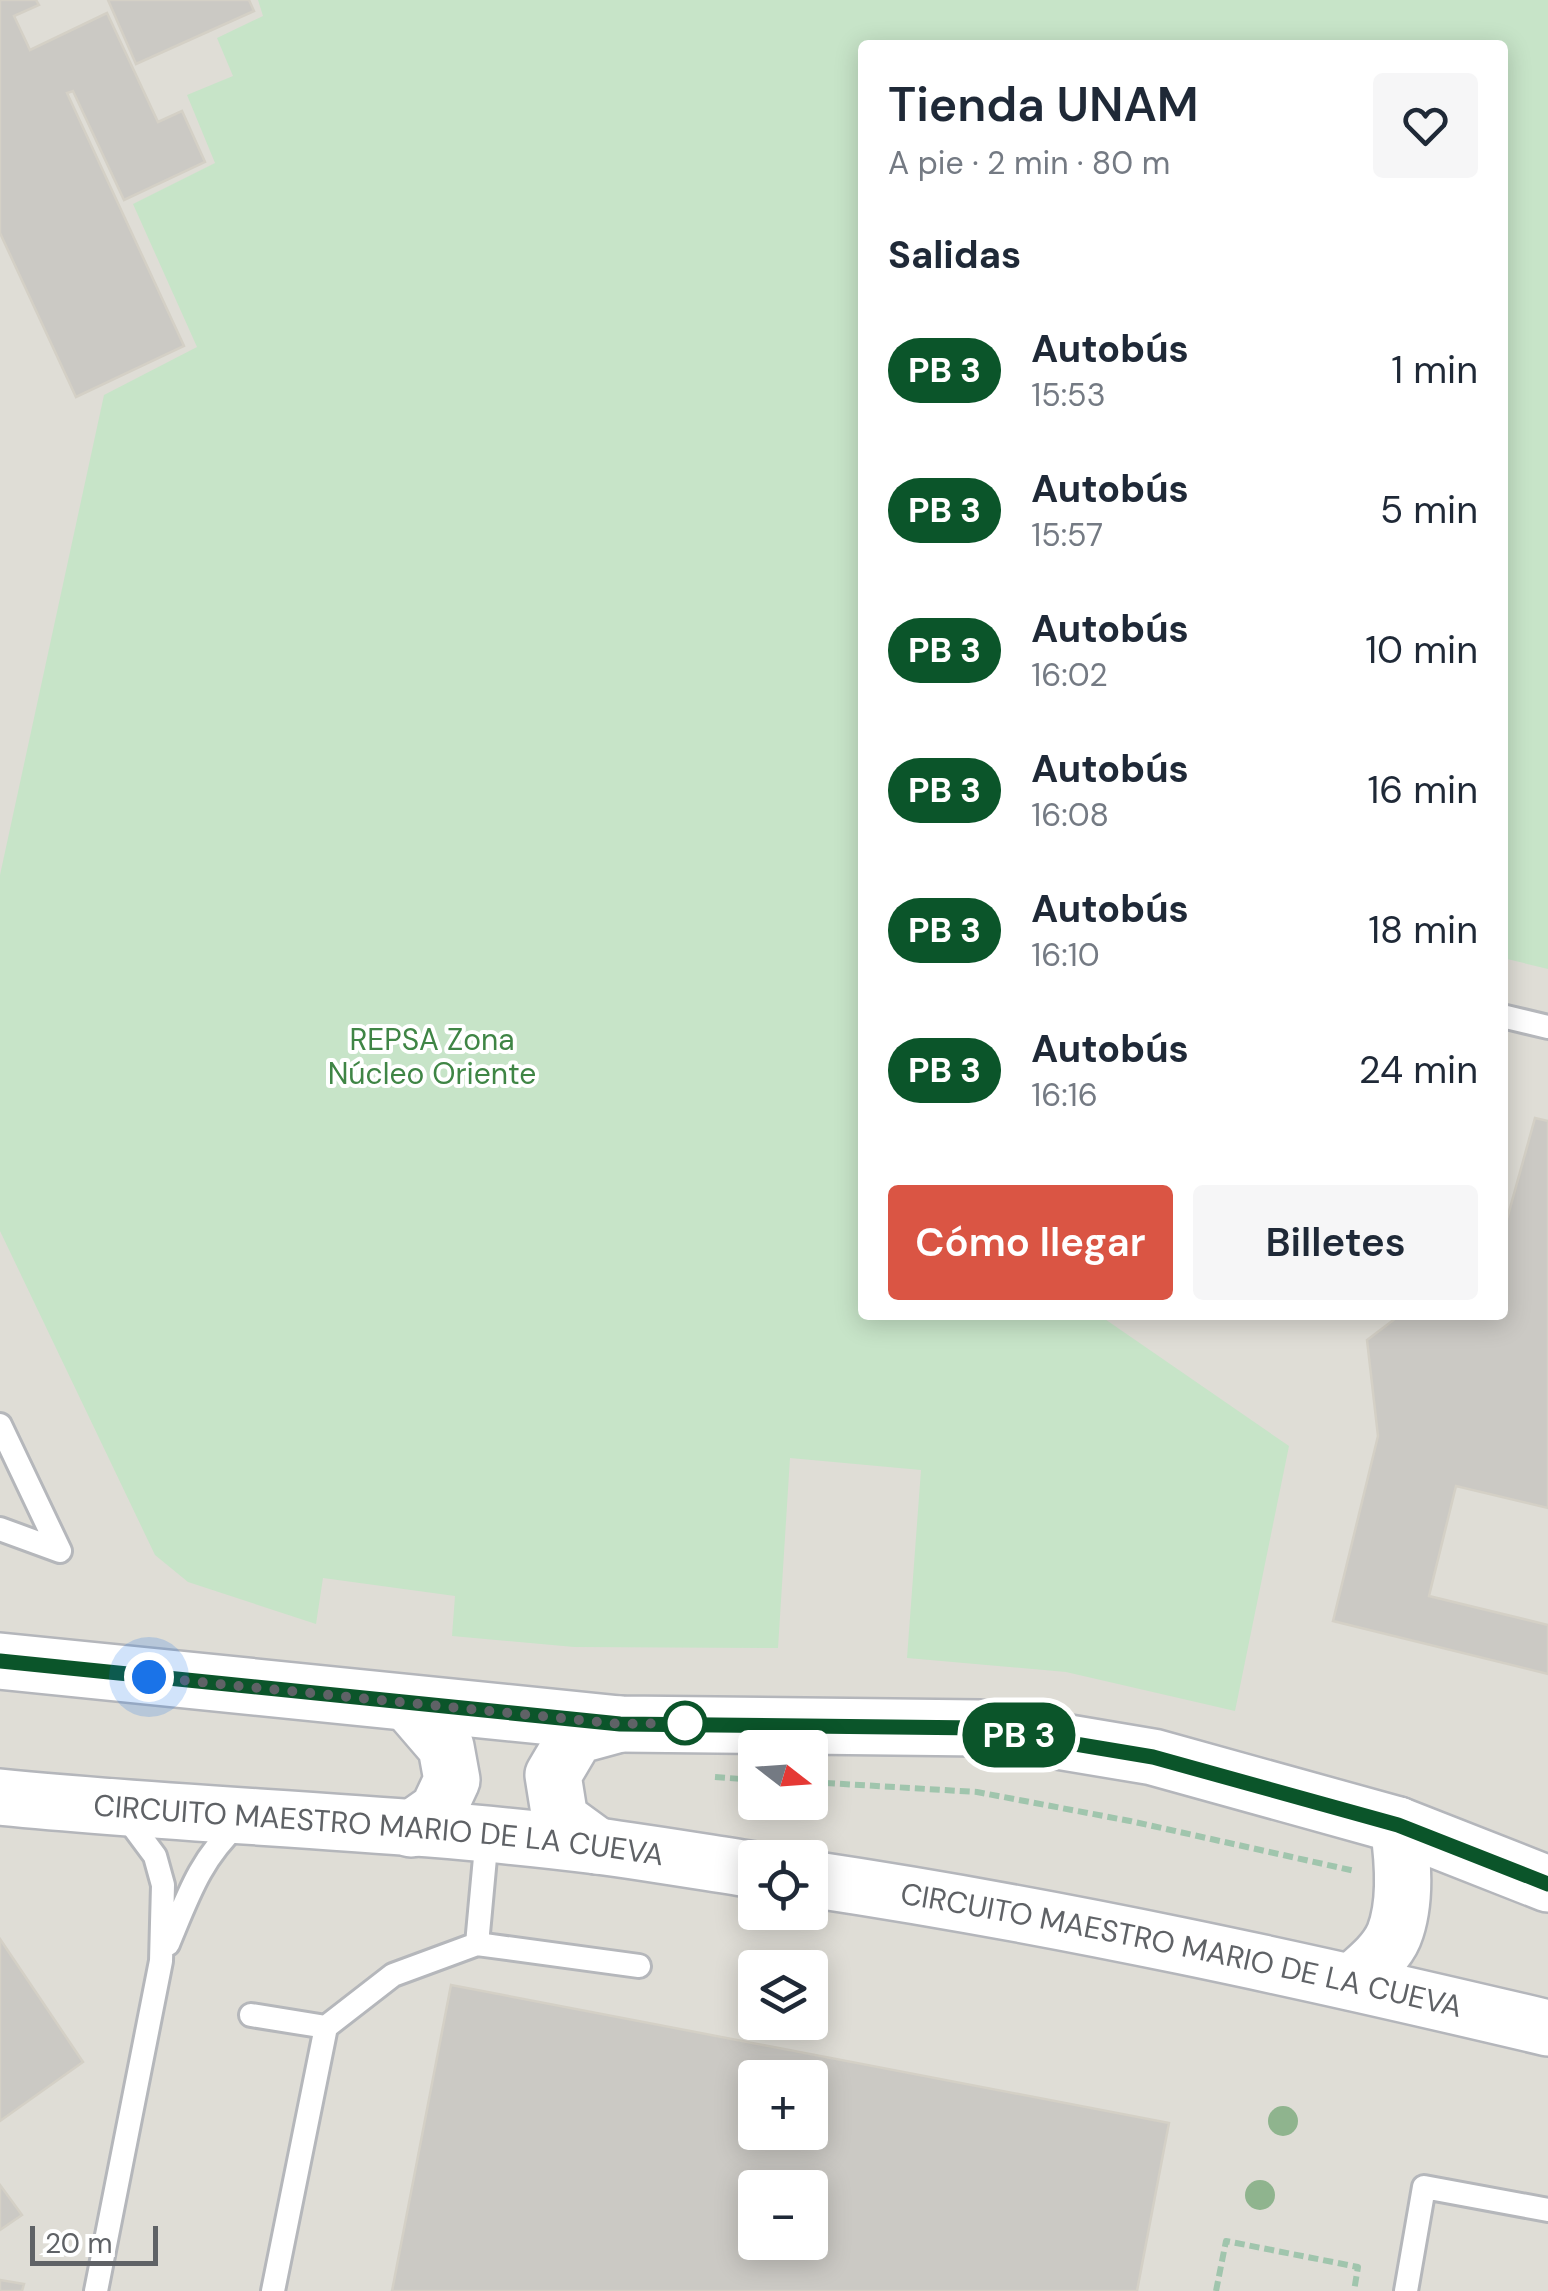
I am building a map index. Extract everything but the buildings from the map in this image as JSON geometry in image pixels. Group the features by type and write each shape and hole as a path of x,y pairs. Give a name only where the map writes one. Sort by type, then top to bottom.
{"street":[{"path":"0,1661 620,1724 980,1728 1153,1757 1398,1825 1548,1884"},
{"path":"409,1704 446,1747 452,1780 438,1810 411,1828"},
{"path":"597,1846 560,1819 553,1775 576,1736 620,1724"},
{"name":"CIRCUITO MAESTRO MARIO DE LA CUEVA","path":"0,1796 120,1809 411,1828 597,1846 738,1867"},
{"path":"1352,1982 1376,1961 1394,1934 1404,1871 1398,1825"},
{"name":"CIRCUITO MAESTRO MARIO DE LA CUEVA","path":"828,1881 973,1904 1352,1982 1548,2028"}],"lane":[{"path":"1508,1020 1548,1027"},
{"path":"0,1424 60,1551 0,1529"},
{"path":"96,2291 161,1962 163,1885 155,1856 120,1809"},
{"path":"161,1962 203,1862 217,1843 246,1817"},
{"path":"477,1944 487,1836"},
{"path":"273,2291 326,2027 393,1975 477,1944 639,1966"},
{"path":"251,2016 326,2027"},
{"path":"1406,2291 1424,2187 1548,2210"}],"path":[{"path":"828,1783 977,1792 1360,1872"},
{"path":"1216,2291 1226,2241 1358,2267 1354,2291"}],"shaded area":[{"path":"0,0 1548,0 1548,2291 0,2291"}],"green space":[{"name":"REPSA Zona Núcleo Oriente","path":"258,0 1548,0 1548,969 1508,959 1508,40 858,40 858,1320 1106,1320 1289,1446 1235,1711 1066,1672 907,1658 921,1470 790,1458 778,1648 574,1647 452,1636 455,1596 323,1578 316,1624 188,1582 155,1555 0,1231 0,875 104,395 197,347 133,204 215,163 187,95 233,76 217,38 263,16"}],"bus line":[{"path":"0,1661 620,1724 980,1728 1153,1757 1398,1825 1548,1884"}],"route":[{"path":"149,1677 620,1724 685,1723"}]}
